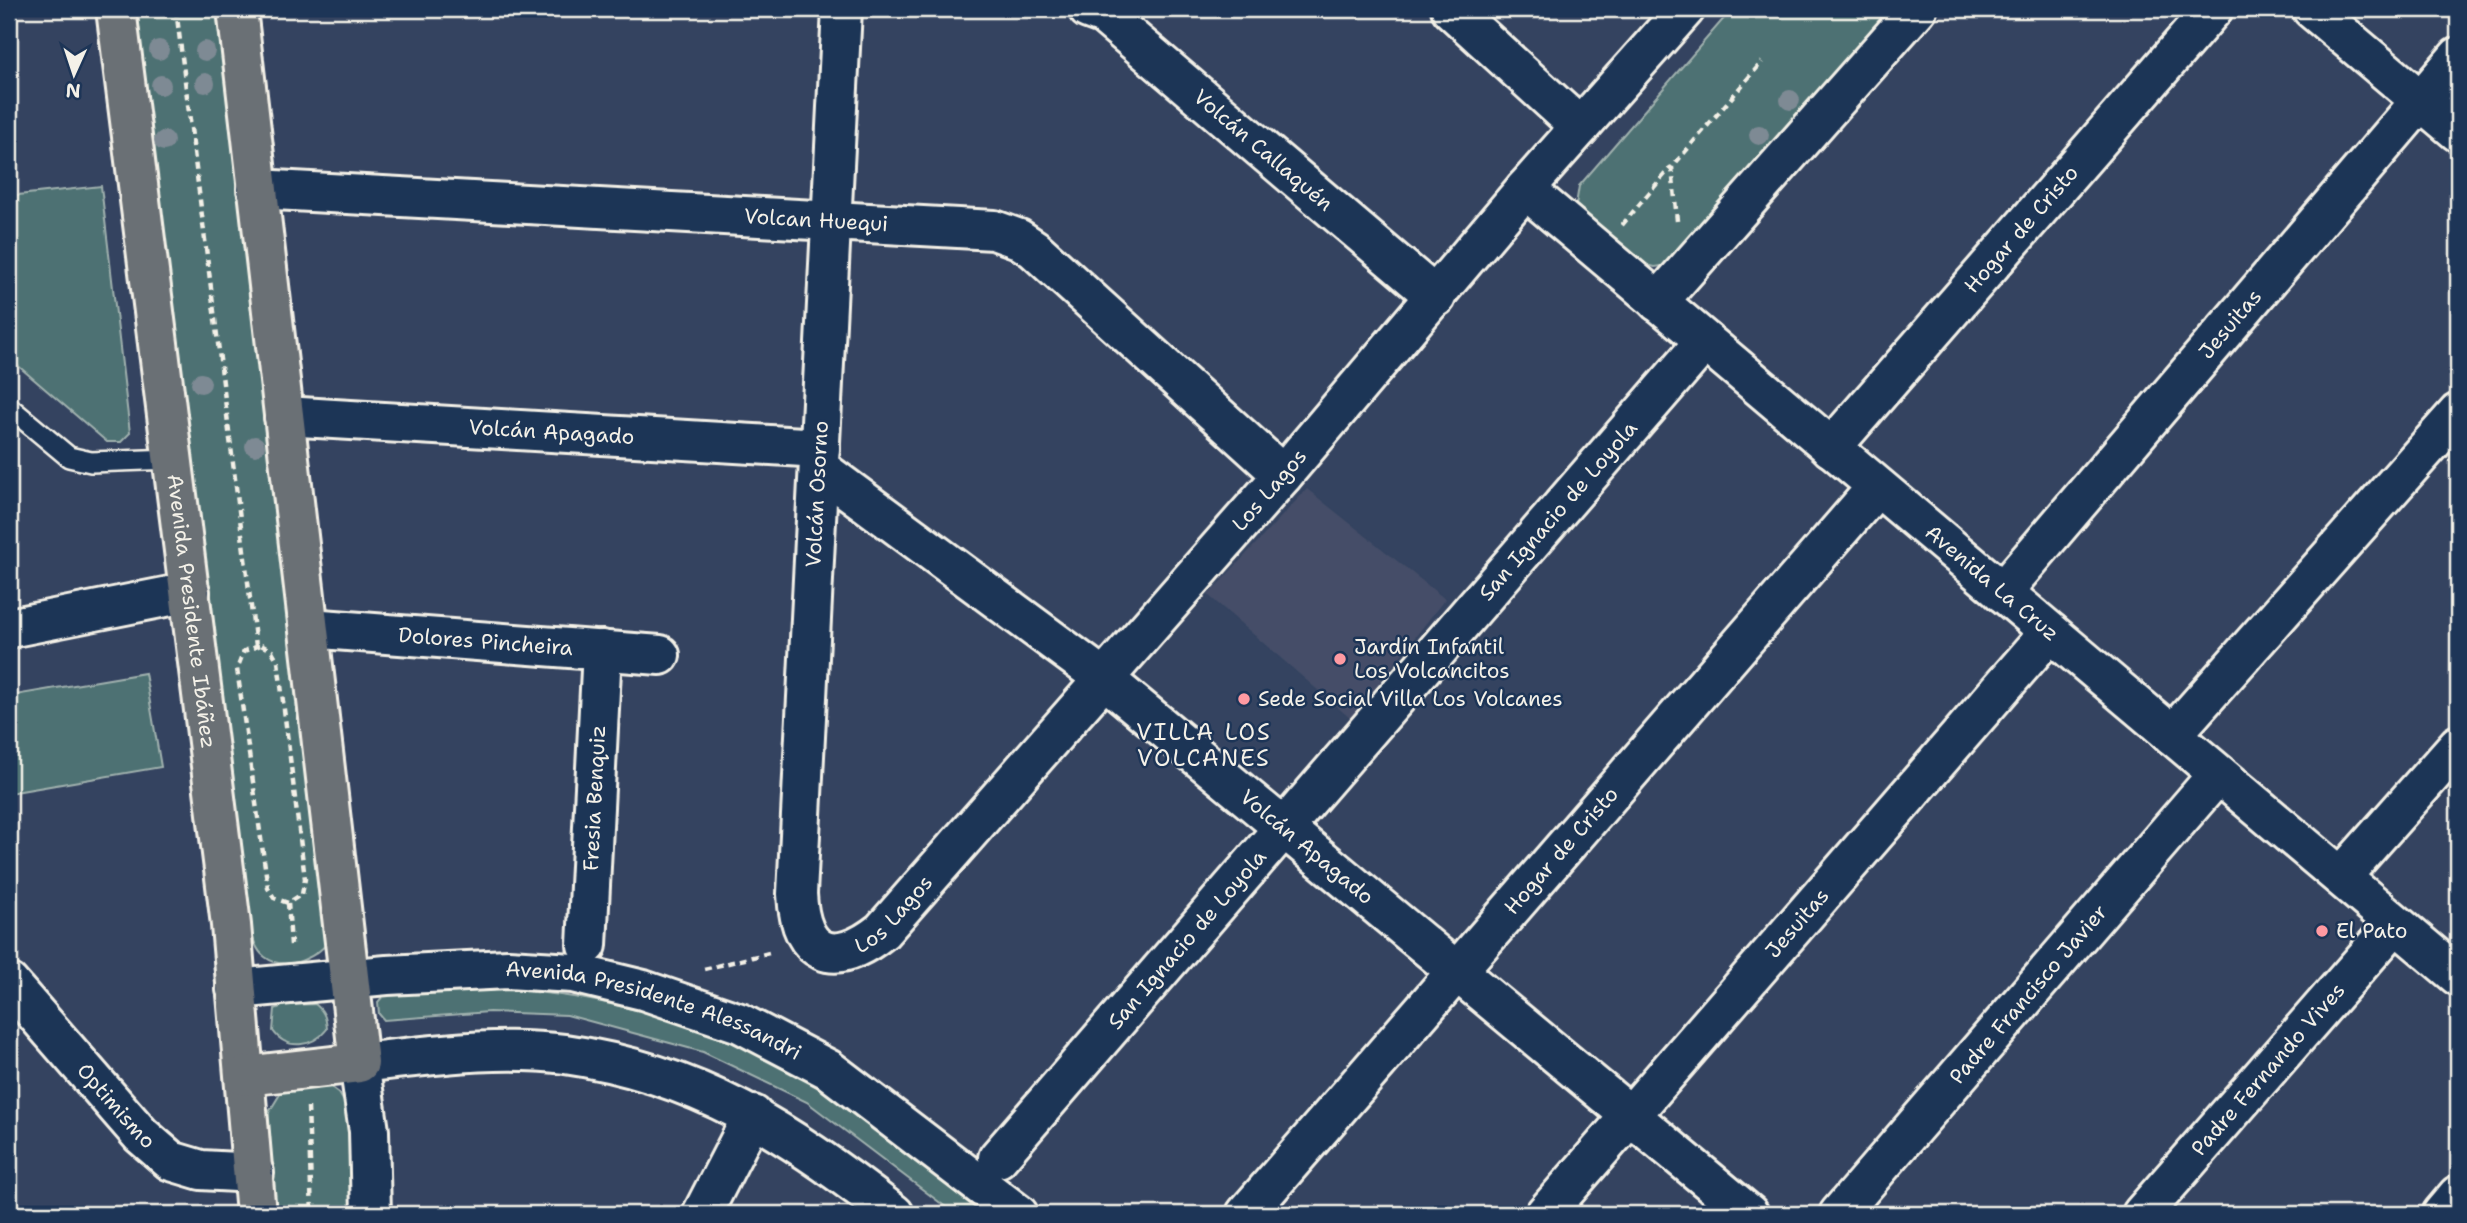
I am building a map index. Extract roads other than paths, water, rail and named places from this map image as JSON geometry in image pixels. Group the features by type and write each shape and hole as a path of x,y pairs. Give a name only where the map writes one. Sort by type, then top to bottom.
{"main road":[{"name":"Avenida Presidente Ibáñez","path":"116,9 190,592 236,989 256,1214"},
{"path":"237,9 359,1063 245,1076"}],"street":[{"name":"Volcán Osorno","path":"823,945 798,919 797,894 842,9"},
{"name":"Volcán Callaquén","path":"1088,9 1104,15 1436,297"},
{"path":"1451,9 1580,127"},
{"name":"Los Lagos","path":"823,945 852,950 882,931 1102,677 1283,474 1525,190 1685,9"},
{"path":"1670,288 1917,9"},
{"name":"Hogar de Cristo","path":"1830,447 2213,9"},
{"path":"2312,9 2458,132"},
{"name":"Jesuitas","path":"2002,592 2422,103 2458,57"},
{"name":"Volcan Huequi","path":"257,189 994,230 1019,239 1283,474"},
{"name":"Avenida La Cruz","path":"1525,190 1599,252 1670,288 1705,341 2458,976"},
{"name":"San Ignacio de Loyola","path":"998,1158 1705,341"},
{"path":"2172,735 2458,413"},
{"name":"Volcán Apagado","path":"284,416 819,458 1102,677 1749,1214"},
{"name":"Hogar de Cristo","path":"1246,1214 1877,487"},
{"path":"12,624 190,592"},
{"name":"Dolores Pincheira","path":"309,628 660,654"},
{"name":"Jesuitas","path":"1545,1214 2049,632"},
{"name":"Fresia Benquiz","path":"587,945 602,650"},
{"path":"2340,877 2458,745"},
{"name":"Padre Francisco Javier","path":"1839,1214 2218,774"},
{"name":"Padre Fernando Vives","path":"2142,1214 2395,924"},
{"name":"Avenida Presidente Alessandri","path":"236,989 446,972 544,970 607,981 703,1009 755,1030 828,1069 1018,1214"},
{"name":"Optimismo","path":"9,983 141,1135 171,1161 201,1170 254,1173"},
{"path":"371,1214 369,1132 359,1063 479,1052 564,1054 609,1063 673,1082 753,1115 807,1147 894,1214"},
{"path":"702,1214 753,1115"},
{"path":"2442,1214 2458,1195"}],"lane":[{"path":"9,407 68,457 91,462 173,460"}],"place":[{"name":"Jardín Infantil Los Volcancitos","path":"1340,659"},
{"name":"Sede Social Villa Los Volcanes","path":"1244,699"},
{"name":"El Pato","path":"2322,931"}],"district":[{"name":"VILLA LOS VOLCANES","path":"1204,745"}]}
